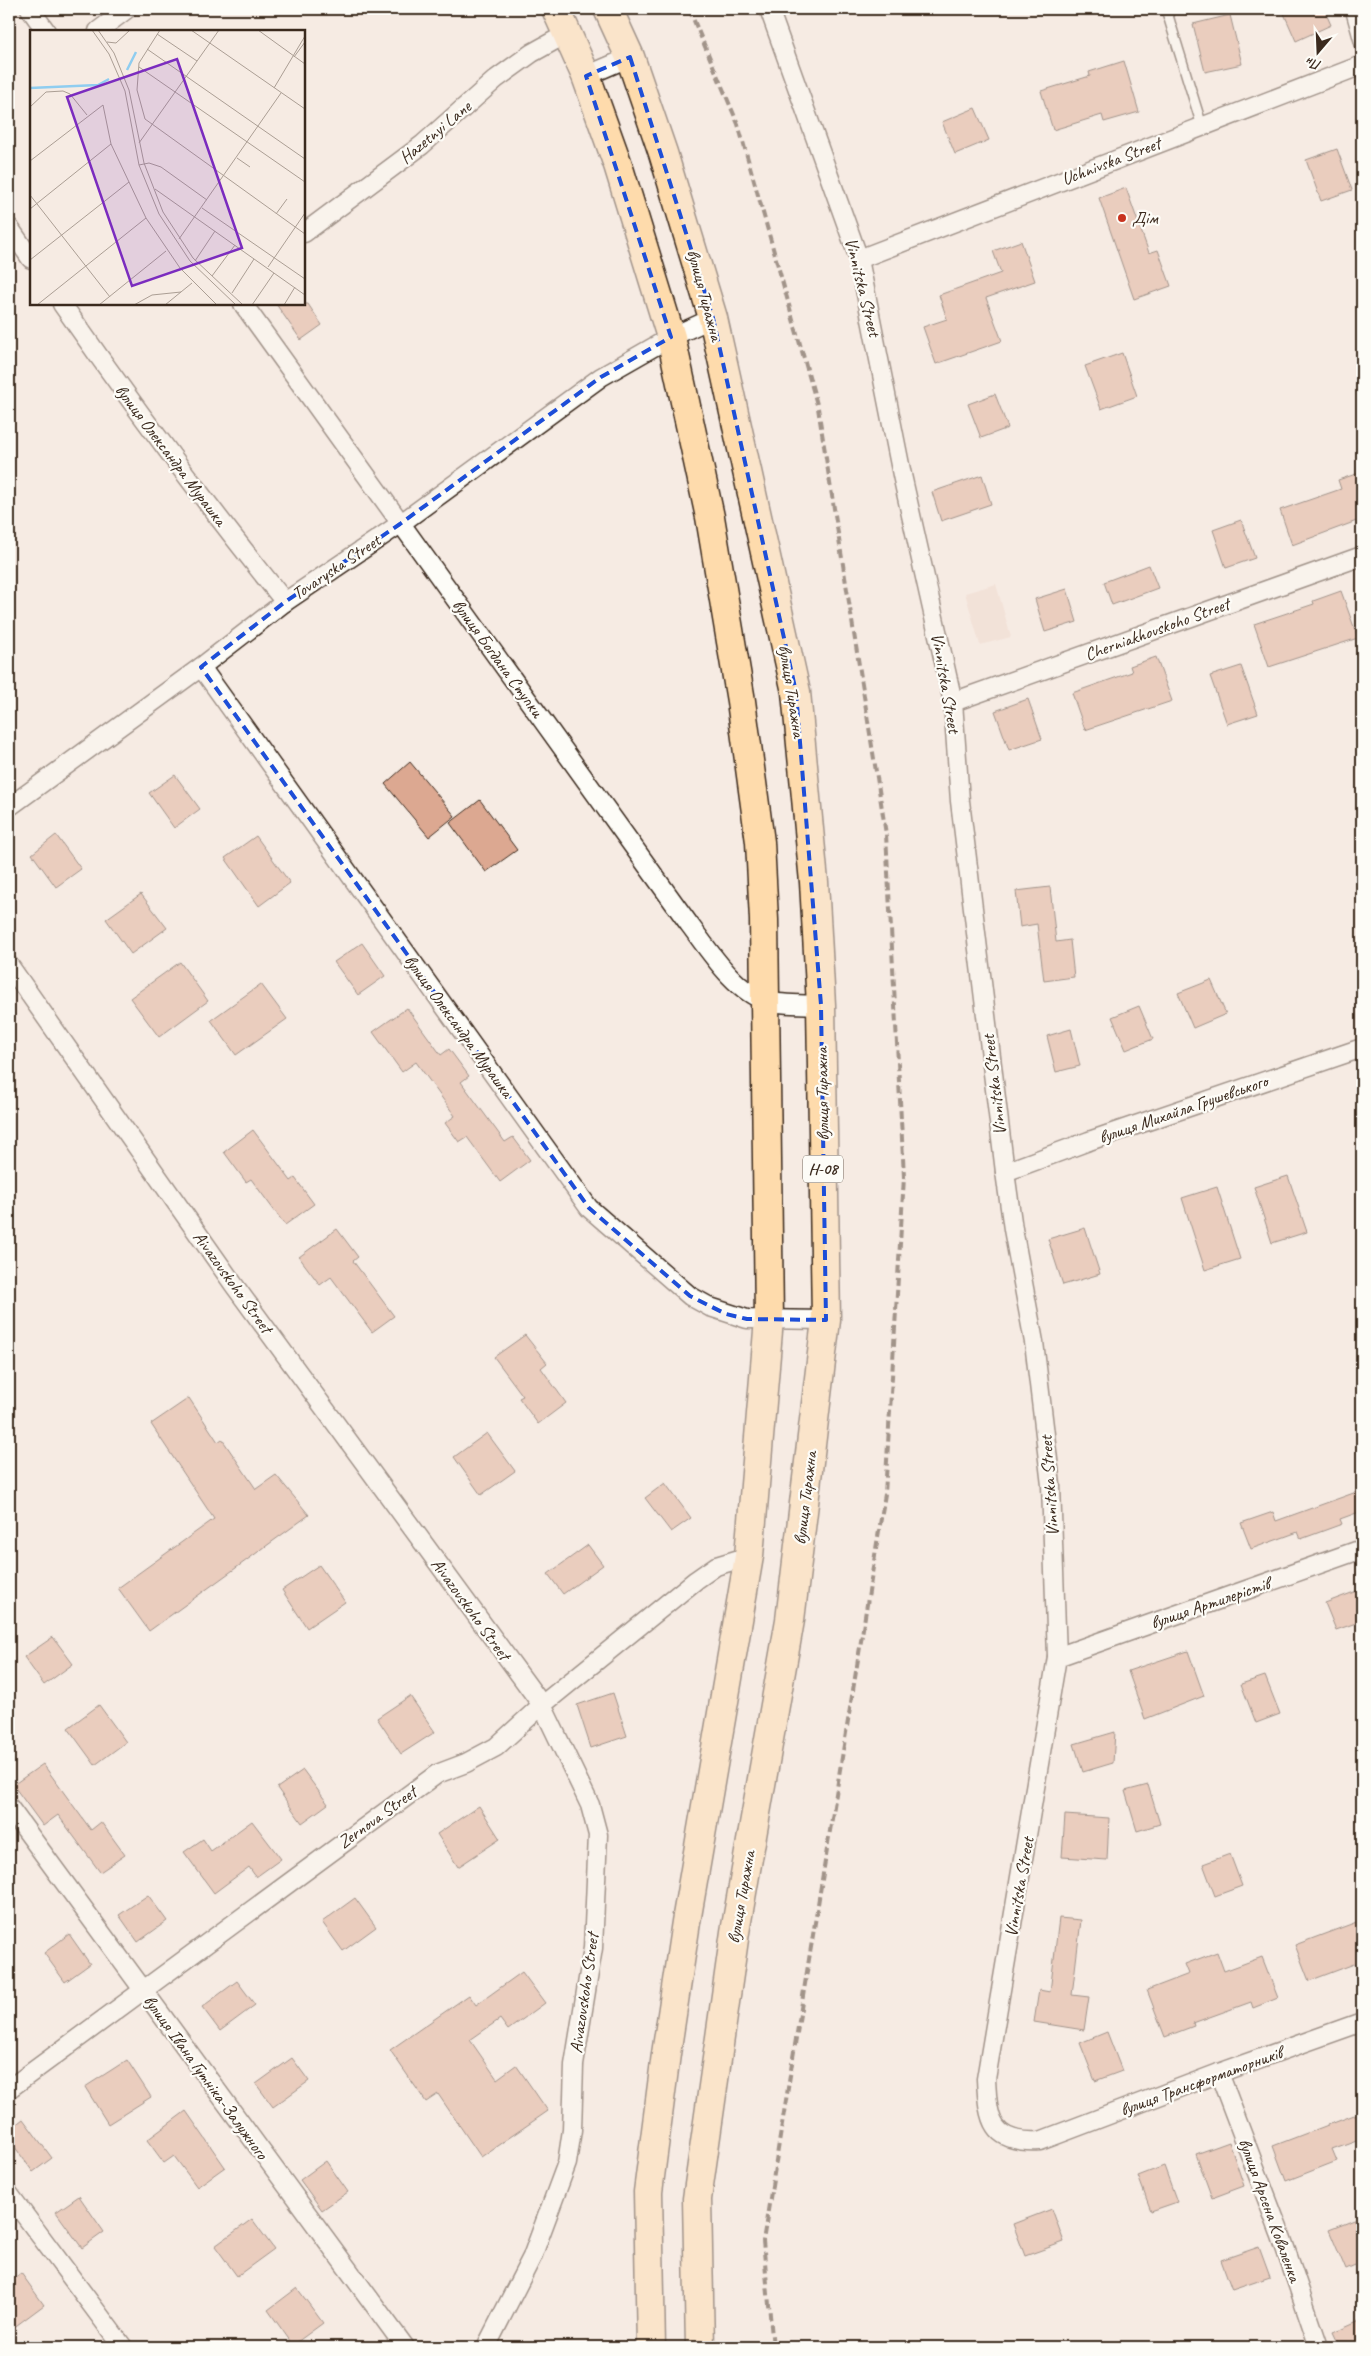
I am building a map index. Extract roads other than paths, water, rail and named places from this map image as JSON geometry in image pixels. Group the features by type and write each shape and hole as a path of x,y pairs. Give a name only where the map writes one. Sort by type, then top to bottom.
{"main road":[{"path":"556,9 586,76 618,165 671,337 710,517 741,701 760,842 766,1000 769,1319 749,1556 686,1922 648,2192 651,2347"},
{"name":"вулиця Тиражна","path":"608,9 630,56 663,152 713,318 796,692 814,882 821,1005 826,1320 790,1620 735,1932 697,2199 700,2347"}],"street":[{"path":"30,9 45,30"},
{"path":"99,30 127,9"},
{"name":"Vinnitska Street","path":"769,9 860,259 902,475 953,702 960,800 1005,1172 1013,1229 1034,1342 1051,1485 1057,1657 986,2079 988,2110 994,2126 1005,2135 1021,2142 1040,2141"},
{"name":"Hazetnyi Lane","path":"305,232 422,145 496,79 532,53 568,33"},
{"path":"586,76 630,56"},
{"name":"Uchnivska Street","path":"860,259 1362,65"},
{"path":"9,227 30,258"},
{"name":"вулиця Олександра Мурашка","path":"63,305 131,404 285,602"},
{"name":"вулиця Богдана Ступки","path":"244,305 689,924 729,975 747,991 766,1000"},
{"name":"Tovaryska Street","path":"9,807 202,667 285,602 400,524 601,378 671,337 713,318"},
{"name":"Cherniakhovskoho Street","path":"953,702 1362,556"},
{"name":"вулиця Олександра Мурашка","path":"202,667 589,1208 690,1296 726,1314 747,1319 826,1320"},
{"name":"Aivazovskoho Street","path":"9,965 234,1285 542,1705 590,1805 598,1835 593,1948 574,2064 572,2130 567,2163 532,2258 486,2347"},
{"path":"766,1000 821,1005"},
{"name":"вулиця Михайла Грушевського","path":"1005,1172 1089,1141 1362,1048"},
{"name":"вулиця Артилерістів","path":"1057,1657 1362,1549"},
{"name":"Zernova Street","path":"9,2089 438,1774 466,1763 496,1747 542,1705 696,1580 716,1566 749,1556"},
{"name":"вулиця Івана Гутніка-Залужного","path":"9,1807 405,2347"},
{"name":"вулиця Трансформаторників","path":"1040,2141 1219,2073 1362,2022"},
{"name":"вулиця Арсена Коваленка","path":"1219,2073 1281,2236 1319,2347"},
{"path":"9,2194 123,2347"}],"lane":[{"path":"1166,9 1202,126"},
{"path":"1350,9 1362,52"}],"railway":[{"path":"689,9 738,124 818,408 886,834 904,1177 885,1494 763,2241 773,2347"}],"place":[{"name":"Дім","path":"1122,218"}]}
